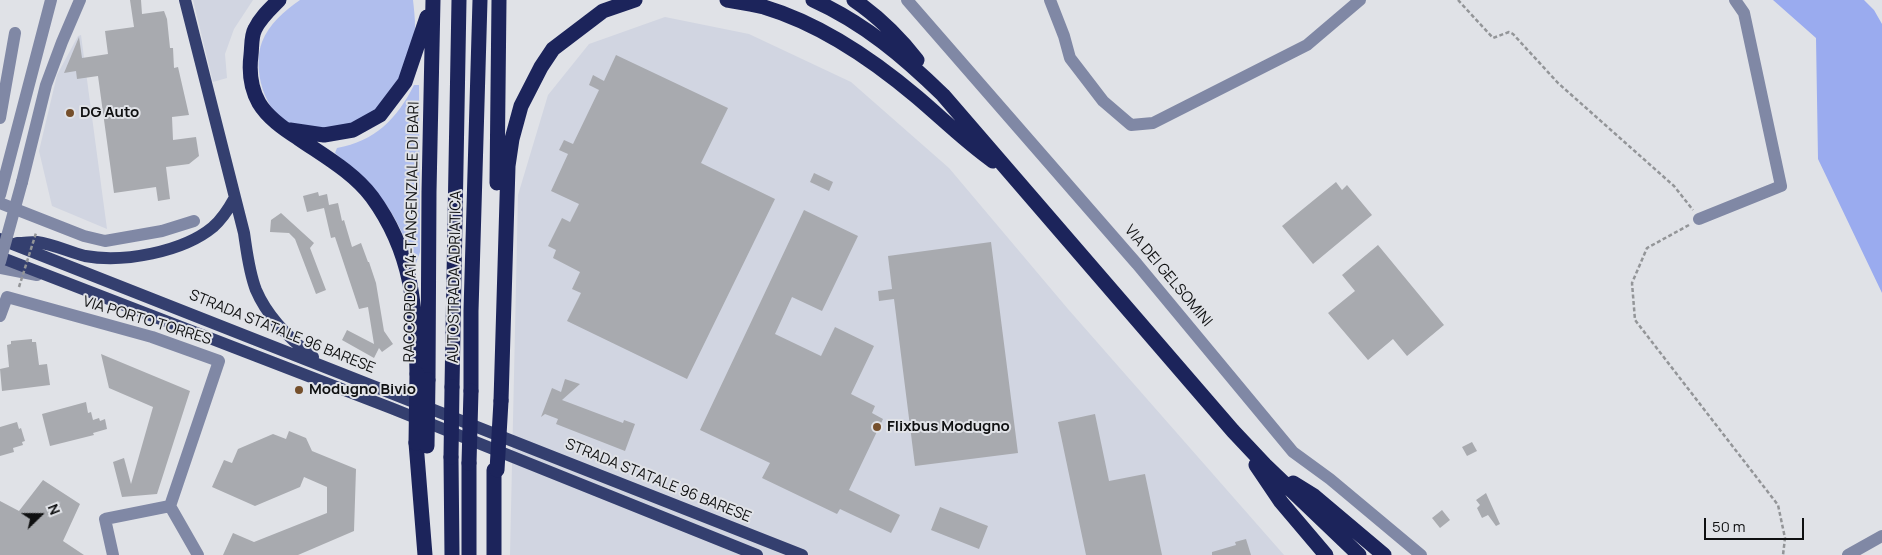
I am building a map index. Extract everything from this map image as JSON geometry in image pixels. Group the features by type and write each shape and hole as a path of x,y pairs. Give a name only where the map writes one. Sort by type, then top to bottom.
{"highway":[{"path":"279,0 267,12 254,30 250,79 258,103 284,129 352,175 371,196 397,239 415,305 422,377"},
{"path":"494,555 498,400 508,166 512,139 521,106 540,67 553,49 603,11 635,0"},
{"path":"727,0 763,7 796,18 849,47 894,78 970,144 1012,174"},
{"path":"813,0 848,18 879,38 920,72 1012,174 1233,431 1265,465 1359,555"},
{"path":"854,0 872,12 901,39 943,96"},
{"name":"AUTOSTRADA ADRIATICA","path":"452,555 452,387 459,2"},
{"name":"AUTOSTRADA ADRIATICA","path":"469,555 471,311 480,2"},
{"path":"498,400 499,2"},
{"path":"284,129 324,135 353,130 380,115 405,82 426,19 433,5"},
{"name":"RACCORDO A14-TANGENZIALE DI BARI","path":"426,555 422,445 422,377 433,5"},
{"path":"1233,431 1281,502 1326,555"},
{"path":"1265,465 1314,496 1384,555"}],"main road":[{"path":"184,3 244,233 249,269 257,291 279,324 300,347 323,365"},
{"path":"12,244 37,242 84,256 118,258 156,252 186,243 202,235 224,216 234,199"},
{"name":"STRADA STATALE 96 BARESE","path":"0,239 802,555"},
{"name":"STRADA STATALE 96 BARESE","path":"0,257 391,408 757,555"}],"street":[{"path":"0,196 52,0"},
{"path":"0,262 46,85 80,0"},
{"name":"VIA DEI GELSOMINI","path":"907,0 1137,264 1293,452 1330,479 1421,555"},
{"path":"1050,0 1070,58 1103,101 1131,125 1153,123 1307,45 1360,0"},
{"path":"1700,219 1781,186 1744,14 1734,0"},
{"path":"0,118 15,33"},
{"path":"0,204 84,236 105,241 126,238 194,221"},
{"path":"178,226 186,243"},
{"path":"0,268 52,278"},
{"name":"VIA PORTO TORRES","path":"0,316 7,297 152,337 219,361 170,506"},
{"path":"113,555 104,519 170,506 198,555"},
{"path":"1848,555 1870,550 1882,536"}],"path":[{"path":"1458,0 1493,38 1509,32 1513,34 1558,83 1674,186 1700,219 1647,248 1632,282 1635,320 1778,505 1785,538 1783,555"},
{"path":"19,287 36,232"}],"shaded area":[{"path":"193,0 253,0 234,29 225,54 227,78 213,82"},
{"path":"300,0 413,0 414,37 405,70 388,98 370,115 348,125 320,130 292,125 274,111 263,89 260,77 259,53 269,29 278,18"},
{"path":"1773,0 1864,0 1874,10 1882,24 1882,293 1818,159 1816,38"},
{"path":"665,17 749,34 851,82 949,168 1068,309 1284,555 510,555 518,195 548,95 589,44"},
{"name":"DG Auto","path":"81,35 107,229 52,206 39,151 57,75 78,36"},
{"path":"414,85 419,85 420,252 415,266 401,230 385,203 364,179 335,153 337,148 363,140 383,127 400,108"}],"building":[{"path":"130,0 141,0 142,14 164,11 167,19 170,48 173,48 174,68 178,67 189,115 172,117 173,140 196,137 199,156 189,164 166,167 170,199 158,201 156,187 114,193 98,76 77,79 76,71 64,73 79,37 82,58 108,54 105,31 134,27"},
{"path":"616,55 728,108 701,163 775,199 687,379 567,321 581,293 572,289 580,272 553,258 556,250 548,246 562,218 570,222 579,204 551,191 568,154 559,150 564,140 573,144 599,90 589,85 593,75 604,81"},
{"path":"814,173 833,182 829,191 810,182"},
{"path":"1336,182 1342,190 1347,185 1372,215 1313,264 1282,226"},
{"path":"318,192 319,196 327,194 329,205 338,203 342,221 344,220 352,247 361,243 369,262 376,283 384,331 393,344 382,352 379,348 374,358 342,340 347,330 374,344 368,307 359,309 335,237 331,238 324,208 307,212 303,196"},
{"path":"804,210 858,236 822,311 792,297 775,334 821,356 835,327 874,346 851,394 875,406 872,413 883,419 849,490 900,515 891,533 840,509 837,514 762,478 770,463 700,430"},
{"path":"281,213 314,243 310,248 326,290 316,294 295,239 289,233 270,232 271,220"},
{"path":"991,242 1018,453 915,466 894,299 879,301 878,291 892,289 888,256"},
{"path":"1378,245 1444,325 1407,356 1393,339 1368,360 1328,313 1355,291 1342,275"},
{"path":"32,339 32,342 36,342 39,365 47,364 50,385 2,391 0,369 9,367 7,345 11,344 11,341"},
{"path":"101,354 190,391 157,494 122,497 113,462 124,458 131,484 153,407 109,388"},
{"path":"565,379 580,384 562,400 623,423 624,420 635,424 625,451 556,424 558,419 545,414 541,417 552,388 561,392"},
{"path":"86,402 88,413 91,412 93,420 99,418 100,421 105,419 107,429 93,433 94,435 50,446 42,414"},
{"path":"1095,414 1109,481 1145,474 1162,555 1086,555 1058,422"},
{"path":"17,422 25,441 22,442 23,445 13,448 14,452 0,456 0,427"},
{"path":"289,431 306,438 312,451 356,469 354,531 298,555 223,555 233,533 254,542 327,513 327,487 304,477 300,487 255,506 212,487 224,460 232,463 238,449 273,434 286,439"},
{"path":"1472,442 1477,451 1467,456 1462,447"},
{"path":"43,480 80,504 63,541 84,555 0,555 0,501 19,511"},
{"path":"1486,493 1500,524 1496,526 1488,515 1482,518 1477,508 1480,505 1476,500"},
{"path":"940,507 988,526 979,549 931,530"},
{"path":"1442,510 1450,520 1440,528 1432,518"},
{"path":"1246,539 1251,555 1212,555 1212,552 1236,545 1235,542"}],"place":[{"name":"DG Auto","path":"70,113"},
{"name":"Modugno Bivio","path":"299,390"},
{"name":"Flixbus Modugno","path":"877,427"}]}
